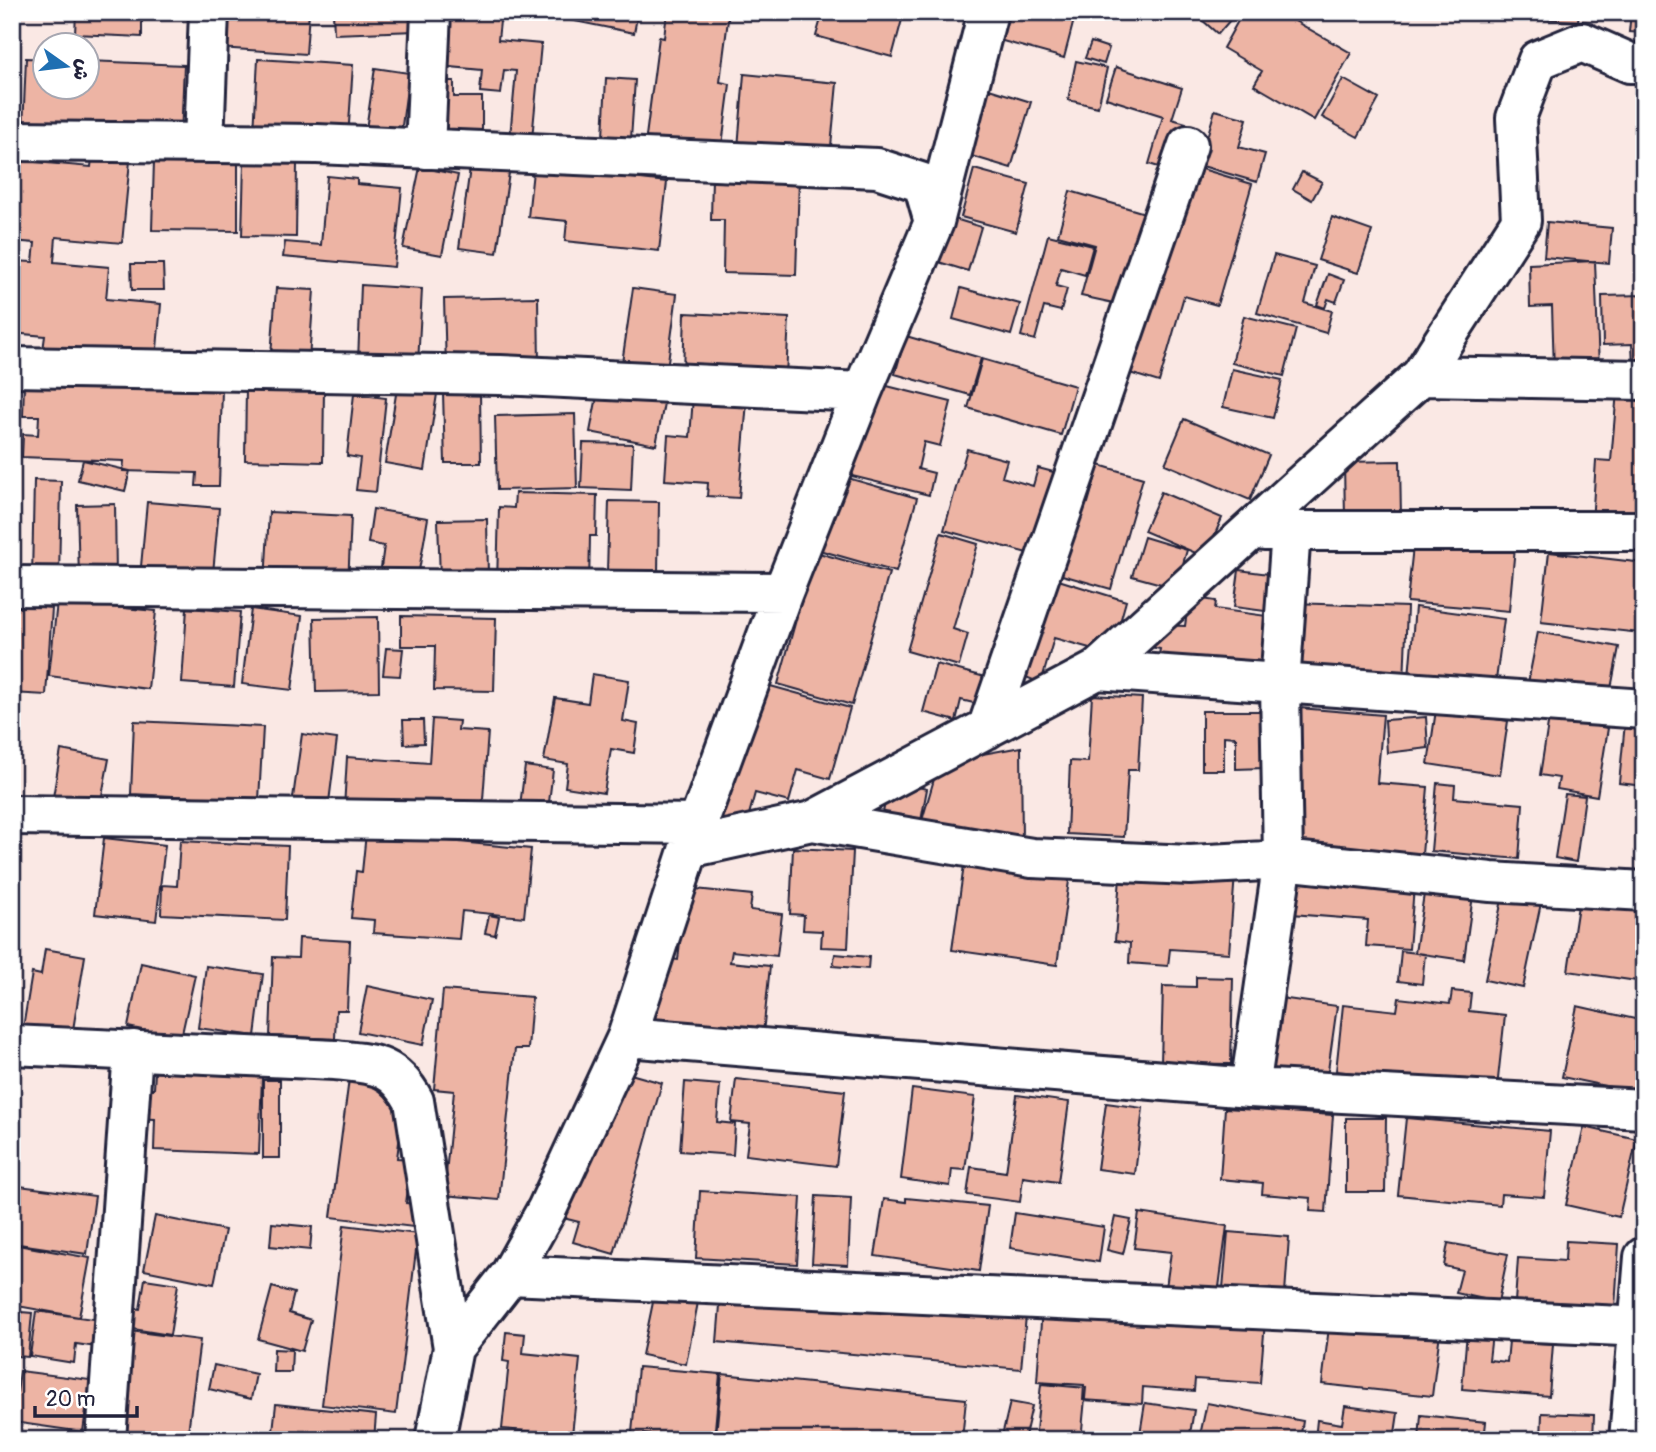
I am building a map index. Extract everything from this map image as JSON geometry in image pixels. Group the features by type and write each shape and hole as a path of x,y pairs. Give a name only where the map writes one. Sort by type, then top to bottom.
{"street":[{"path":"204,143 209,12"},
{"path":"425,149 431,12"},
{"path":"453,1348 510,1275 547,1209 627,1037 694,836 783,592 862,392 934,222 988,12"},
{"path":"812,821 1097,670 1422,376 1521,220 1516,118 1538,60 1583,27 1630,63 1644,63"},
{"path":"12,141 425,149 877,167 923,183 934,222"},
{"path":"987,729 1188,145"},
{"path":"12,367 500,375 862,392"},
{"path":"1422,376 1644,380"},
{"path":"1251,531 1644,531"},
{"path":"1250,1088 1283,860 1280,684 1291,531"},
{"path":"12,586 783,592"},
{"path":"1097,670 1644,709"},
{"path":"12,815 694,836 812,821 1032,858 1189,865 1283,860 1491,882 1644,891"},
{"path":"627,1037 1250,1088 1644,1109"},
{"path":"12,1045 133,1049 372,1064 402,1079 414,1101 453,1348 442,1439"},
{"path":"106,1440 133,1049"},
{"path":"1629,1440 1641,1327 1644,1257"},
{"path":"510,1275 1641,1327"}],"building":[{"path":"76,12 142,13 142,37 75,32"},
{"path":"221,12 309,12 306,54 219,48"},
{"path":"333,12 416,12 416,31 334,34"},
{"path":"445,12 501,12 498,40 541,44 532,139 510,137 516,71 504,70 501,94 480,92 482,70 440,66"},
{"path":"561,12 638,12 634,33 560,18"},
{"path":"667,12 729,12 720,82 730,84 721,153 645,144 659,37 664,38"},
{"path":"823,12 904,12 892,57 816,36"},
{"path":"999,12 1076,12 1064,58 992,38"},
{"path":"1193,12 1237,12 1218,34"},
{"path":"1243,12 1279,12 1351,53 1314,120 1254,85 1262,71 1223,48"},
{"path":"1517,12 1579,12 1578,21 1517,18"},
{"path":"1631,12 1644,12 1644,33 1629,32"},
{"path":"1091,42 1109,48 1104,64 1085,58"},
{"path":"26,58 32,58 32,102 102,102 102,62 184,65 181,137 23,130"},
{"path":"258,59 353,65 348,138 254,132"},
{"path":"1076,61 1107,68 1098,107 1068,100"},
{"path":"1116,67 1182,88 1172,119 1186,123 1172,171 1149,164 1163,116 1106,98"},
{"path":"375,68 409,73 400,141 365,136"},
{"path":"744,74 837,83 830,157 738,148"},
{"path":"606,78 635,80 631,139 603,137"},
{"path":"1343,79 1379,99 1358,137 1322,117"},
{"path":"433,81 454,81 454,97 482,97 482,142 432,141"},
{"path":"989,89 1031,102 1011,168 968,155"},
{"path":"1215,110 1247,119 1239,147 1265,154 1257,182 1199,165"},
{"path":"92,158 130,161 122,243 56,237 54,262 109,267 106,299 161,304 156,360 43,350 45,336 12,333 12,261 33,262 35,243 12,241 12,160 91,167"},
{"path":"154,160 238,161 238,231 152,230"},
{"path":"244,162 297,163 296,237 242,236"},
{"path":"1192,166 1252,184 1217,305 1184,296 1159,382 1123,371"},
{"path":"420,167 458,175 442,255 403,248"},
{"path":"470,168 509,173 497,253 459,248"},
{"path":"974,169 1029,184 1016,232 961,217"},
{"path":"533,171 570,175 570,171 667,182 659,251 565,241 567,221 528,217"},
{"path":"1302,172 1322,182 1312,200 1293,189"},
{"path":"327,176 357,179 357,184 402,188 394,267 283,257 285,242 321,245"},
{"path":"712,177 799,179 796,275 723,273 724,220 711,220"},
{"path":"1070,191 1155,216 1123,305 1081,296 1095,245 1058,235"},
{"path":"945,216 981,227 968,271 932,260"},
{"path":"1332,217 1372,231 1358,273 1318,260"},
{"path":"1547,222 1612,228 1609,263 1544,257"},
{"path":"1048,235 1093,246 1085,275 1061,268 1056,286 1067,289 1061,311 1044,307 1035,340 1021,336"},
{"path":"1274,255 1315,266 1305,303 1332,311 1326,333 1257,313"},
{"path":"1595,261 1599,369 1554,371 1552,306 1530,307 1529,264"},
{"path":"131,264 163,264 164,290 132,290"},
{"path":"1328,274 1344,280 1336,302 1328,299 1325,308 1317,305"},
{"path":"361,285 422,289 418,364 358,361"},
{"path":"276,288 314,290 309,359 271,356"},
{"path":"633,288 677,294 667,369 622,363"},
{"path":"961,288 1020,304 1011,335 953,319"},
{"path":"1644,295 1644,366 1633,366 1632,344 1603,345 1602,296"},
{"path":"538,297 539,366 446,368 444,299"},
{"path":"685,313 789,318 786,376 683,372"},
{"path":"1244,316 1296,329 1284,376 1232,363"},
{"path":"906,336 981,358 970,395 895,374"},
{"path":"982,359 1075,386 1061,435 968,408"},
{"path":"1232,369 1282,380 1273,418 1223,407"},
{"path":"875,383 951,402 940,446 924,442 918,469 934,473 929,495 852,476"},
{"path":"24,384 222,390 219,486 196,486 197,473 123,471 124,461 22,457 23,434 38,435 39,416 23,416"},
{"path":"246,388 324,389 323,462 245,460"},
{"path":"397,388 437,394 425,470 385,463"},
{"path":"598,391 664,403 656,445 590,432"},
{"path":"1617,391 1644,393 1644,527 1592,523 1596,460 1611,461"},
{"path":"480,392 481,463 445,463 443,393"},
{"path":"354,394 386,398 376,492 356,490 360,458 347,456"},
{"path":"693,397 747,401 739,498 707,496 708,483 665,480 668,435 690,437"},
{"path":"575,414 577,488 497,490 495,416"},
{"path":"1184,419 1269,455 1250,500 1165,464"},
{"path":"583,443 633,444 631,490 581,488"},
{"path":"967,449 1007,460 1002,477 1033,486 1038,468 1061,474 1038,556 944,530"},
{"path":"83,460 130,471 125,491 78,480"},
{"path":"1400,461 1401,518 1345,519 1344,462"},
{"path":"1099,465 1143,478 1111,589 1055,573 1076,499 1088,503"},
{"path":"834,474 917,498 896,572 812,548"},
{"path":"34,480 61,481 59,578 32,578"},
{"path":"1161,492 1222,518 1205,557 1144,531"},
{"path":"515,493 597,495 596,536 590,536 589,587 497,584 499,507 514,508"},
{"path":"609,501 659,502 658,573 607,572"},
{"path":"147,502 219,508 212,584 140,577"},
{"path":"115,504 116,577 79,578 77,505"},
{"path":"373,509 428,518 416,588 379,582 384,546 368,543"},
{"path":"269,512 351,516 348,586 265,582"},
{"path":"487,519 488,578 440,579 438,520"},
{"path":"941,533 978,544 953,629 968,634 959,666 907,651"},
{"path":"1144,537 1187,550 1176,588 1132,576"},
{"path":"1414,537 1515,547 1509,611 1407,602"},
{"path":"815,552 889,573 852,705 778,684"},
{"path":"1549,552 1644,563 1640,633 1541,622"},
{"path":"1239,570 1284,576 1280,613 1234,607"},
{"path":"1052,578 1126,601 1111,654 1054,638 1041,683 1023,676"},
{"path":"1189,597 1216,601 1215,609 1274,617 1265,681 1157,666 1160,649 1146,646 1154,625 1185,626"},
{"path":"57,602 156,611 148,689 49,676"},
{"path":"1293,603 1407,607 1404,683 1290,679"},
{"path":"12,604 52,608 46,695 12,693"},
{"path":"1415,607 1504,619 1495,688 1409,677"},
{"path":"187,608 240,612 234,687 182,683"},
{"path":"251,609 302,616 292,690 242,684"},
{"path":"401,616 496,618 494,691 434,690 435,646 401,646"},
{"path":"378,617 379,691 316,692 314,618"},
{"path":"1538,632 1619,647 1609,699 1528,683"},
{"path":"386,648 403,649 400,676 383,675"},
{"path":"936,664 985,677 978,704 961,700 956,721 923,712"},
{"path":"592,674 629,680 623,721 638,724 634,753 611,749 604,793 565,787 568,764 544,760 555,698 588,703"},
{"path":"756,682 850,708 830,779 798,770 789,802 755,793 745,829 717,821"},
{"path":"1092,695 1142,698 1138,770 1128,770 1124,837 1067,834 1070,761 1088,762"},
{"path":"1299,708 1383,715 1377,783 1428,787 1422,854 1288,843"},
{"path":"1436,710 1508,721 1500,775 1428,764"},
{"path":"1202,711 1267,711 1264,768 1236,769 1236,737 1224,736 1224,770 1202,770"},
{"path":"1426,717 1428,748 1387,753 1385,720"},
{"path":"1549,718 1608,728 1597,796 1557,789 1559,778 1540,775"},
{"path":"432,719 459,721 458,730 488,732 482,813 344,808 347,757 429,763"},
{"path":"403,720 423,720 424,743 404,744"},
{"path":"134,721 263,727 259,800 131,794"},
{"path":"1625,723 1644,725 1644,786 1619,783"},
{"path":"302,734 337,739 328,810 292,805"},
{"path":"1021,747 1022,842 921,824 939,762"},
{"path":"61,750 109,759 99,811 52,803"},
{"path":"525,766 553,770 548,810 520,806"},
{"path":"889,781 927,789 920,826 882,818"},
{"path":"1437,783 1455,785 1454,798 1523,804 1519,859 1431,851"},
{"path":"1565,794 1585,796 1576,862 1555,858"},
{"path":"366,833 531,849 524,917 462,911 459,939 373,933 374,920 351,918 356,871 362,872"},
{"path":"104,838 165,845 156,921 95,914"},
{"path":"180,841 288,846 285,920 161,914 162,885 177,886"},
{"path":"793,848 853,851 848,948 821,947 822,931 803,930 804,915 790,914"},
{"path":"965,858 1071,867 1057,965 952,950"},
{"path":"1121,865 1235,874 1229,953 1170,949 1168,966 1129,963 1130,943 1115,941"},
{"path":"1296,866 1415,875 1409,949 1366,946 1368,920 1292,914"},
{"path":"1426,881 1474,888 1464,960 1415,953"},
{"path":"686,888 752,895 750,910 782,914 777,956 732,951 730,962 770,966 762,1043 646,1031 654,957 678,960"},
{"path":"1580,892 1644,901 1644,982 1568,971"},
{"path":"1503,895 1541,903 1523,988 1485,980"},
{"path":"489,915 499,917 495,935 485,933"},
{"path":"299,938 350,941 347,1010 336,1010 335,1039 270,1036 273,957 298,958"},
{"path":"45,949 85,956 72,1036 23,1028 32,973 41,975"},
{"path":"1401,951 1425,954 1422,984 1398,981"},
{"path":"835,954 869,957 868,969 833,966"},
{"path":"141,963 195,975 181,1038 128,1027"},
{"path":"206,966 263,974 255,1036 198,1028"},
{"path":"1196,977 1233,978 1231,1064 1161,1063 1163,986 1196,987"},
{"path":"367,986 432,1000 423,1045 358,1032"},
{"path":"443,990 532,997 528,1049 515,1049 499,1200 444,1195 454,1091 434,1089"},
{"path":"1452,991 1471,993 1469,1011 1505,1015 1497,1088 1336,1071 1343,1005 1397,1011 1399,998 1450,1004"},
{"path":"1273,997 1337,1006 1326,1085 1261,1077"},
{"path":"1577,1006 1644,1021 1644,1094 1562,1077"},
{"path":"613,1069 662,1083 614,1254 573,1242 579,1222 559,1217"},
{"path":"155,1072 262,1077 259,1154 154,1150 155,1119 130,1118 132,1089 154,1089"},
{"path":"349,1079 406,1087 397,1158 412,1159 406,1203 416,1204 413,1227 331,1217"},
{"path":"736,1079 845,1091 836,1166 746,1155 750,1124 731,1122"},
{"path":"263,1080 280,1080 280,1158 263,1158"},
{"path":"685,1082 720,1085 717,1122 735,1124 733,1155 680,1151"},
{"path":"912,1089 975,1097 965,1170 952,1169 950,1186 901,1179"},
{"path":"1017,1095 1069,1102 1058,1182 1023,1177 1020,1202 967,1195 971,1167 1006,1172"},
{"path":"1106,1103 1143,1108 1135,1174 1097,1169"},
{"path":"1225,1108 1333,1115 1326,1212 1310,1211 1311,1198 1262,1194 1263,1183 1220,1179"},
{"path":"1346,1118 1386,1118 1385,1192 1346,1192"},
{"path":"1406,1118 1550,1131 1544,1197 1501,1194 1500,1205 1398,1195"},
{"path":"1584,1127 1637,1139 1619,1217 1566,1205"},
{"path":"12,1185 95,1196 87,1254 12,1243"},
{"path":"700,1191 801,1197 797,1264 696,1258"},
{"path":"816,1196 851,1198 848,1265 812,1263"},
{"path":"906,1198 988,1206 979,1271 875,1256 884,1199 906,1202"},
{"path":"1015,1213 1104,1227 1099,1262 1010,1248"},
{"path":"1139,1213 1227,1226 1218,1295 1166,1287 1171,1252 1134,1248"},
{"path":"155,1216 225,1230 214,1284 144,1270"},
{"path":"1115,1217 1131,1220 1123,1254 1107,1250"},
{"path":"272,1223 312,1227 310,1250 270,1246"},
{"path":"344,1225 418,1234 396,1414 322,1405"},
{"path":"1228,1232 1289,1237 1285,1293 1223,1288"},
{"path":"1566,1241 1619,1244 1615,1308 1515,1302 1518,1258 1565,1261"},
{"path":"1448,1243 1508,1254 1498,1302 1456,1293 1462,1270 1444,1266"},
{"path":"12,1244 90,1258 79,1317 12,1305"},
{"path":"145,1279 178,1284 170,1335 127,1328 130,1308 140,1309"},
{"path":"657,1283 700,1292 686,1364 642,1355"},
{"path":"272,1287 294,1293 289,1313 311,1320 302,1351 258,1339"},
{"path":"721,1293 1027,1305 1021,1369 717,1342"},
{"path":"1042,1307 1265,1321 1260,1383 1195,1379 1194,1391 1143,1387 1142,1404 1083,1400 1084,1385 1037,1382"},
{"path":"36,1311 100,1320 97,1347 76,1344 74,1363 30,1356"},
{"path":"21,1312 32,1313 28,1357 17,1356"},
{"path":"1330,1319 1440,1332 1432,1396 1322,1384"},
{"path":"130,1331 200,1340 187,1440 115,1440"},
{"path":"506,1332 525,1334 523,1353 580,1359 572,1435 502,1429 509,1362 503,1361"},
{"path":"1467,1332 1492,1334 1489,1360 1507,1362 1509,1341 1553,1344 1549,1396 1462,1389"},
{"path":"274,1349 292,1350 291,1372 273,1372"},
{"path":"214,1365 256,1374 251,1399 209,1389"},
{"path":"638,1367 720,1374 714,1440 632,1433"},
{"path":"20,1371 90,1380 83,1432 13,1422"},
{"path":"722,1374 966,1399 962,1440 765,1440 716,1435"},
{"path":"1041,1384 1086,1388 1081,1440 1035,1440"},
{"path":"1010,1402 1032,1406 1024,1440 1001,1440"},
{"path":"1145,1403 1194,1410 1189,1440 1139,1440"},
{"path":"1207,1403 1303,1421 1300,1440 1199,1440"},
{"path":"276,1404 376,1415 374,1440 272,1440"},
{"path":"1345,1406 1398,1413 1394,1440 1315,1440 1317,1420 1342,1424"},
{"path":"1542,1413 1594,1415 1593,1440 1541,1440"},
{"path":"1421,1415 1486,1422 1484,1440 1419,1440"}]}
